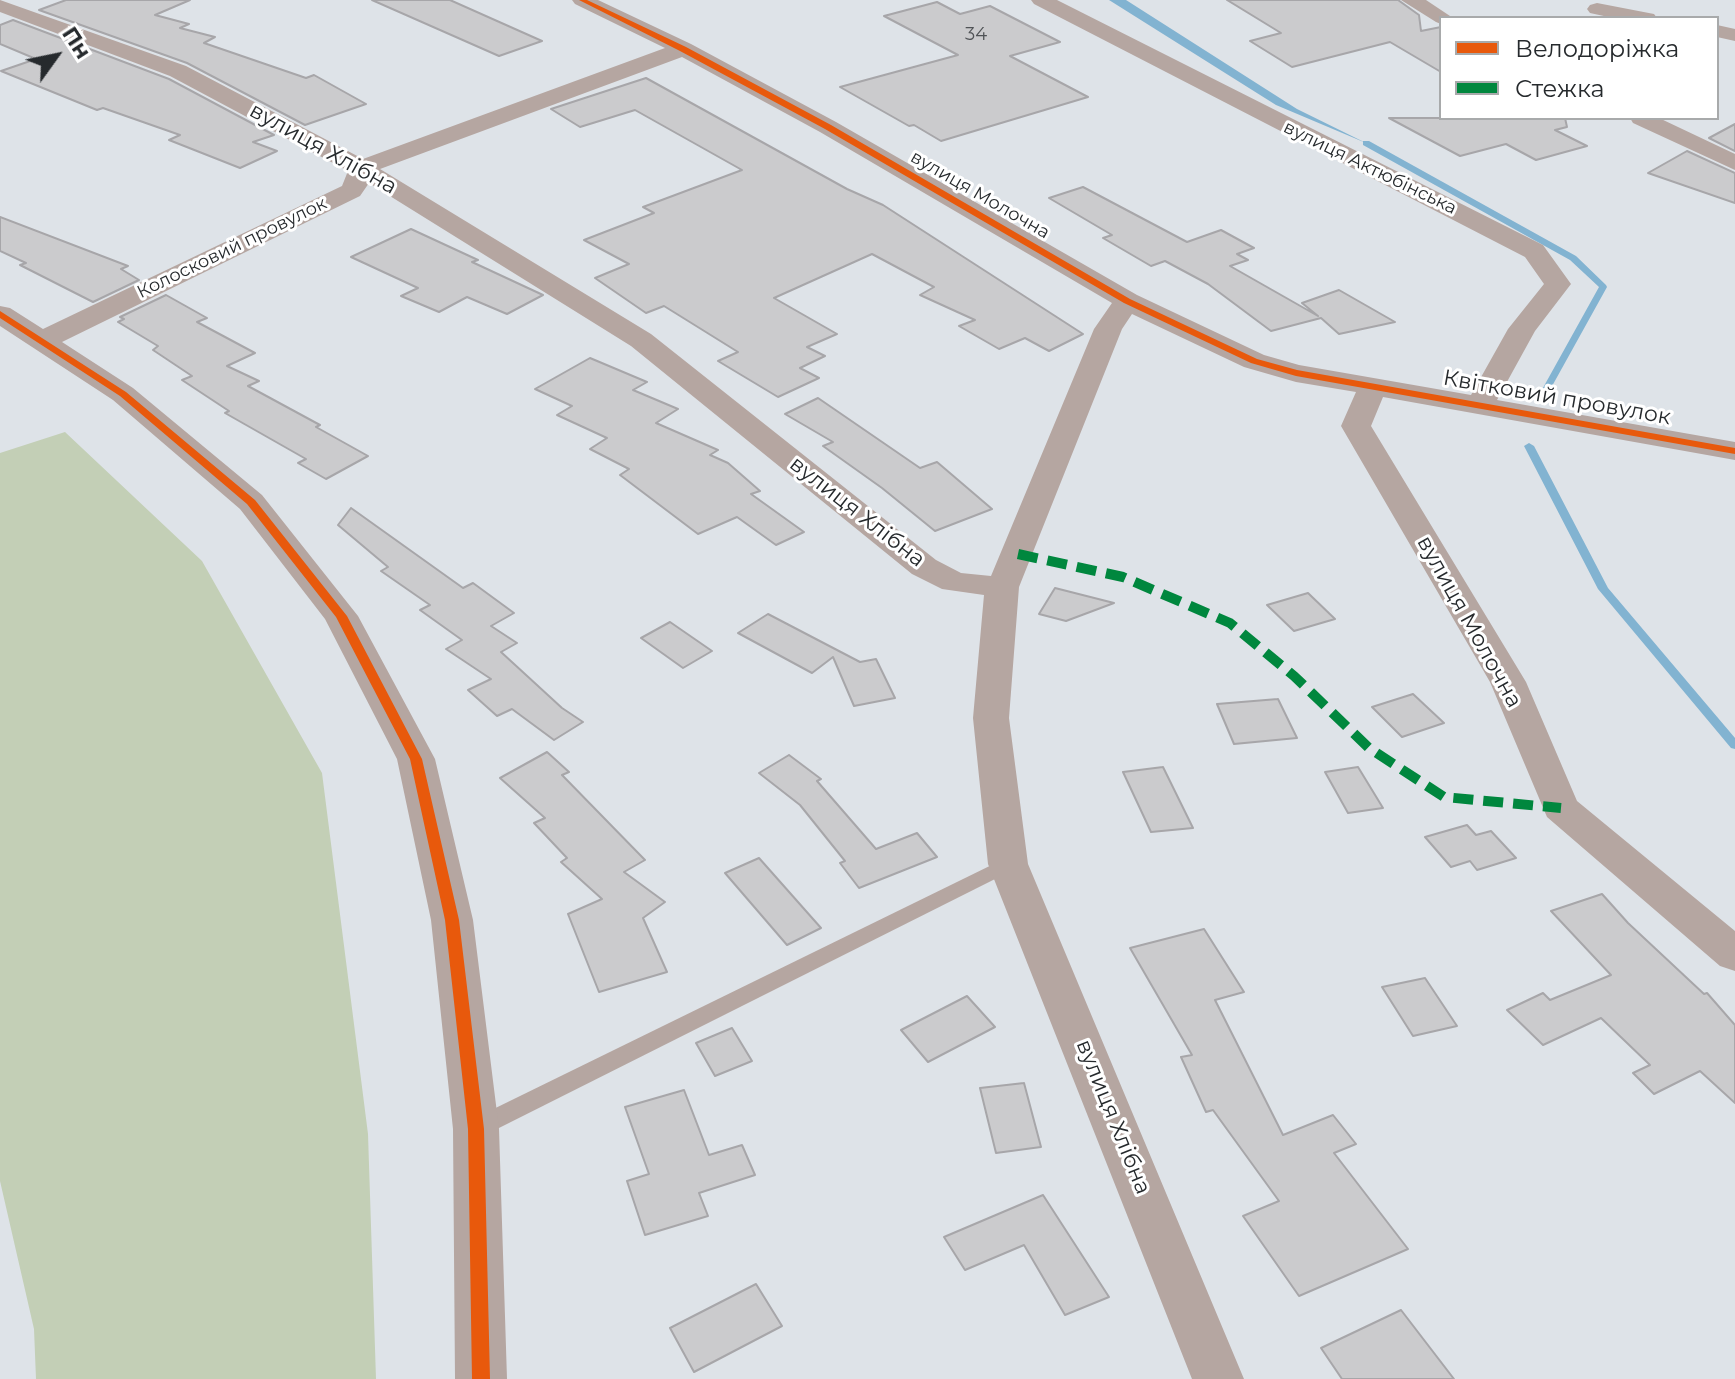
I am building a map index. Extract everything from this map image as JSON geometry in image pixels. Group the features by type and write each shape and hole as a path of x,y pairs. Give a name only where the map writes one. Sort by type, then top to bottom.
{"street":[{"name":"вулиця Молочна","path":"583,0 683,49 828,127 1127,301 1254,361 1296,373 1373,386 1356,426 1508,682 1561,808 1735,955"},
{"name":"вулиця Актюбінська","path":"1041,0 1534,251 1558,284 1522,329 1480,405"},
{"path":"1411,0 1439,16"},
{"name":"вулиця Хлібна","path":"0,5 178,71 361,168 641,340 924,567 954,582 1002,587 991,718 1008,864 1218,1379"},
{"path":"1597,9 1636,16"},
{"path":"361,168 683,49"},
{"path":"1645,120 1735,163"},
{"name":"Колосковий провулок","path":"41,341 351,191 358,182 361,168"},
{"path":"1002,587 1108,329 1127,301"},
{"path":"0,314 123,394 251,502 341,616 416,759 452,920 476,1129 481,1379"},
{"name":"Квітковий провулок","path":"1373,386 1735,451"}],"lane":[{"path":"476,1129 1008,864"}],"green space":[{"path":"65,432 202,561 322,773 368,1134 376,1379 36,1379 34,1329 0,1181 0,453"}],"water":[{"path":"1109,0 1126,0 1297,109 1366,143 1276,105"}],"building":[{"path":"66,0 190,0 155,15 189,24 180,28 215,37 204,43 306,78 314,75 366,104 305,125 187,63 39,10"},
{"path":"372,0 450,0 542,41 499,56"},
{"path":"1227,0 1398,0 1419,15 1421,31 1439,27 1439,71 1390,42 1292,67 1250,41 1281,33"},
{"path":"937,2 960,14 990,6 1060,42 1010,56 1088,97 941,141 840,87 958,55 884,16"},
{"path":"13,20 169,79 274,135 253,142 277,151 240,168 169,140 180,135 103,108 97,110 1,71 36,59 0,44 0,25"},
{"path":"646,78 847,189 883,205 1083,334 1049,351 1025,338 999,349 959,326 975,320 920,295 934,287 872,254 774,298 837,334 807,347 825,356 800,368 819,378 778,397 718,361 738,352 664,306 646,313 595,278 629,264 584,240 654,213 643,207 742,170 635,110 580,127 551,109"},
{"path":"1389,118 1565,120 1567,127 1555,130 1587,146 1536,160 1506,144 1460,156"},
{"path":"1735,124 1735,151 1709,138"},
{"path":"1687,151 1735,173 1735,203 1648,173"},
{"path":"1083,187 1187,242 1221,230 1254,248 1237,254 1248,260 1230,266 1318,316 1302,303 1339,290 1395,322 1339,334 1321,318 1271,331 1208,284 1165,261 1151,266 1103,238 1112,235 1049,198"},
{"path":"0,217 128,266 121,269 139,280 93,302 20,265 26,263 0,251"},
{"path":"411,229 543,295 507,314 467,297 439,312 401,296 418,288 351,257"},
{"path":"166,295 207,318 197,322 255,353 227,366 259,381 248,386 320,425 316,427 368,456 326,479 298,463 306,459 225,413 229,411 182,380 192,376 153,350 158,346 118,322 124,319 120,317"},
{"path":"590,358 647,382 633,390 678,409 656,423 718,450 710,455 728,463 760,491 751,494 804,532 776,545 737,517 698,534 620,475 629,469 590,449 607,438 557,415 572,406 535,389"},
{"path":"818,398 920,468 937,462 992,509 935,531 823,446 833,442 785,414"},
{"path":"351,508 463,588 473,583 514,613 491,626 517,643 501,652 562,708 583,722 554,740 512,709 497,716 468,690 491,679 446,649 462,640 420,610 430,605 381,571 388,567 338,525"},
{"path":"1055,588 1114,603 1066,621 1039,614"},
{"path":"1308,593 1335,619 1294,631 1267,605"},
{"path":"768,614 860,662 876,659 895,698 854,706 833,657 812,673 738,633"},
{"path":"670,622 712,651 683,668 641,638"},
{"path":"1413,694 1444,723 1402,737 1372,707"},
{"path":"1278,699 1297,738 1234,744 1217,704"},
{"path":"547,752 569,772 562,775 645,860 624,872 665,902 643,918 667,972 599,992 568,914 602,899 561,862 567,858 534,823 545,818 500,778"},
{"path":"789,755 821,779 817,781 876,849 917,833 937,857 859,888 840,863 845,861 800,805 759,773"},
{"path":"1163,767 1193,828 1151,832 1123,772"},
{"path":"1358,767 1383,808 1348,813 1325,772"},
{"path":"1467,825 1476,835 1491,831 1516,858 1477,870 1470,861 1451,867 1425,837"},
{"path":"759,858 821,928 787,945 725,873"},
{"path":"1602,894 1628,923 1704,994 1707,993 1735,1025 1735,1103 1700,1071 1654,1094 1633,1073 1650,1065 1601,1018 1543,1045 1507,1010 1543,993 1550,1000 1611,975 1551,911"},
{"path":"1204,929 1244,992 1215,1000 1283,1135 1333,1115 1356,1144 1334,1153 1408,1249 1299,1296 1243,1216 1279,1201 1213,1110 1206,1112 1181,1057 1192,1055 1130,948"},
{"path":"1425,978 1457,1026 1413,1036 1382,987"},
{"path":"967,996 995,1027 928,1062 901,1030"},
{"path":"732,1028 752,1061 715,1076 696,1043"},
{"path":"1024,1083 1041,1147 996,1153 980,1088"},
{"path":"684,1090 709,1155 742,1145 755,1175 699,1193 708,1216 645,1235 627,1181 649,1174 625,1107"},
{"path":"1043,1195 1109,1297 1065,1315 1024,1245 965,1270 944,1237"},
{"path":"756,1284 782,1326 694,1372 670,1328"},
{"path":"1401,1310 1454,1379 1342,1379 1321,1348"}],"waterway":[{"path":"1366,143 1573,258 1603,287 1543,395"},
{"path":"1529,446 1603,589 1735,745"}],"marked path":[{"path":"1018,554 1123,577 1230,623 1294,676 1369,748 1444,797 1561,808"}],"cycle path":[{"path":"582,0 683,49 828,127 1127,301 1254,361 1296,373 1735,451"},
{"path":"0,314 123,394 251,502 341,616 416,759 452,920 476,1129 481,1379"}]}
